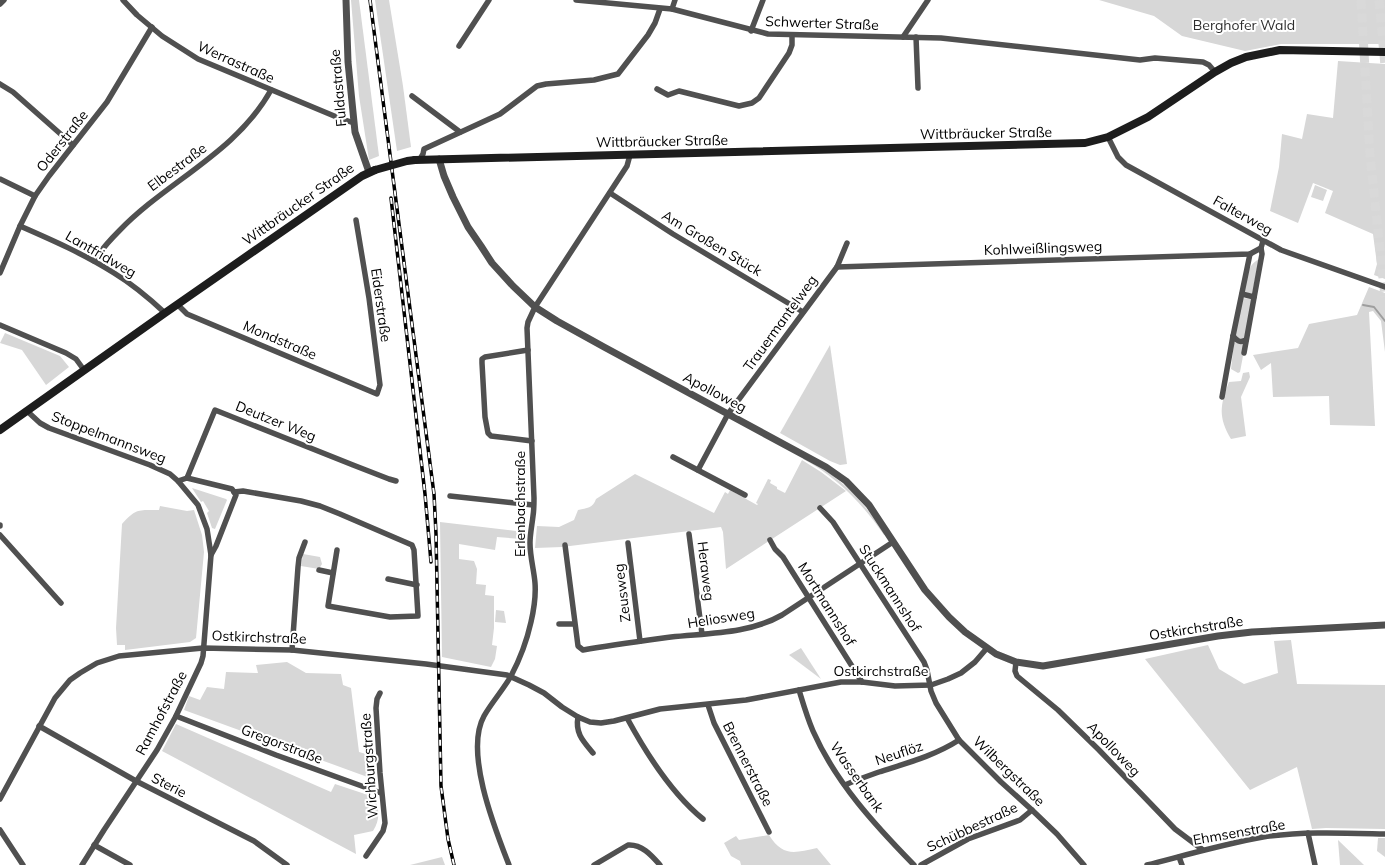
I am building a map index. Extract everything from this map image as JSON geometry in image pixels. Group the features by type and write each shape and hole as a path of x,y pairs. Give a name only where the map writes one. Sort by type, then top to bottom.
{"main road":[{"name":"Wittbräucker Straße","path":"0,430 165,312 372,171 407,161 630,154 1061,145 1085,143 1108,137 1142,120 1168,105 1215,72 1246,57 1280,50 1385,52"}],"street":[{"path":"0,4 4,0"},
{"name":"Werrastraße","path":"123,0 152,28 174,45 198,59 271,90 354,122"},
{"name":"Fuldastraße","path":"346,0 348,62 354,122 357,140 372,171"},
{"path":"459,46 489,0"},
{"name":"Schwerter Straße","path":"576,0 672,10 732,24 751,31 768,34 792,36 941,38 1140,60 1155,58 1203,62 1209,65 1215,72"},
{"path":"672,10 675,0"},
{"path":"751,31 763,0"},
{"path":"903,37 928,0"},
{"path":"417,160 423,154 424,149 500,114 537,86 594,80 618,74 648,35 660,9"},
{"name":"Oderstraße","path":"0,273 20,226 35,196 115,90 152,28"},
{"path":"657,89 668,95 678,91 739,106 752,103 759,98 789,52 791,48 792,36"},
{"path":"916,37 918,88"},
{"path":"0,84 13,92 72,145"},
{"name":"Elbestraße","path":"94,261 112,238 138,212 227,144 255,113 271,90"},
{"path":"412,96 460,132"},
{"name":"Falterweg","path":"1108,137 1118,157 1126,165 1281,250 1385,287"},
{"name":"Erlenbachstraße","path":"508,865 489,808 480,773 478,748 479,731 484,716 511,676 525,642 534,609 535,583 530,543 534,505 528,322 536,307 627,166 630,154"},
{"name":"Apolloweg","path":"439,159 444,176 468,227 492,263 513,286 536,307 570,328 826,467 846,481 869,505 925,590 941,609 965,632 986,648"},
{"path":"0,179 35,196"},
{"name":"Am Großen Stück","path":"610,193 673,234 803,312"},
{"name":"Eiderstraße","path":"356,220 369,298 380,385 377,394"},
{"name":"Lantfridweg","path":"20,226 94,261 135,287 165,312"},
{"path":"1244,353 1262,254 1261,248 1263,240"},
{"name":"Trauermantelweg","path":"698,470 728,414 836,267 847,243"},
{"path":"1222,397 1250,254 1261,248"},
{"name":"Kohlweißlingsweg","path":"836,267 1250,254"},
{"path":"1242,294 1254,297"},
{"name":"Mondstraße","path":"177,304 187,314 377,394"},
{"path":"0,325 66,353 76,359 84,370"},
{"path":"1233,336 1236,340 1242,342 1246,340"},
{"path":"528,350 485,357 482,359 484,417 488,433 491,436 532,441"},
{"name":"Deutzer Weg","path":"187,478 215,410 389,479 396,480"},
{"name":"Stoppelmannsweg","path":"27,411 40,423 49,428 162,469 178,481"},
{"path":"672,457 745,495"},
{"path":"178,481 187,478 232,489 234,492 243,491 307,503 340,514 412,545 414,550 417,585 418,616 390,617 328,606 337,550"},
{"name":"Ramhofstraße","path":"82,865 157,750 176,716 203,656 211,555 210,539 198,505 178,481"},
{"name":"Ramhofstraße","path":"211,555 236,495 234,492"},
{"path":"450,496 534,505"},
{"name":"Stuckmannshof","path":"820,508 833,522 861,563 924,662 931,685"},
{"name":"Heraweg","path":"689,534 702,634"},
{"path":"0,535 61,603"},
{"name":"Mortmannshof","path":"770,540 775,549 783,557 862,682"},
{"path":"292,650 299,558 305,542"},
{"name":"Heliosweg","path":"565,546 574,624 578,646 583,650 640,641 749,628 773,620 893,542"},
{"name":"Zeusweg","path":"628,543 640,641"},
{"path":"319,570 333,572"},
{"path":"388,579 417,585"},
{"path":"559,624 574,624"},
{"name":"Ostkirchstraße","path":"0,799 55,698 65,686 80,673 97,663 119,656 203,648 292,650 426,664 511,676 544,693 578,717 590,722 601,723 614,722 660,709 754,699 841,682 862,682 894,686 931,685 961,673 976,662 986,648 996,654 1016,662 1043,666 1218,636 1252,632 1385,626"},
{"name":"Apolloweg","path":"1016,662 1015,671 1017,676 1084,735 1175,829 1203,850"},
{"name":"Wilbergstraße","path":"931,685 931,692 936,702 959,740 1000,782 1057,834 1084,865"},
{"name":"Wasserbank","path":"799,690 820,745 844,785 876,826 914,865"},
{"name":"Wichburgstraße","path":"366,856 384,827 376,708 377,699 380,693"},
{"name":"Brennerstraße","path":"708,705 714,723 769,832"},
{"name":"Gregorstraße","path":"176,716 276,755 381,793"},
{"path":"578,717 576,726 578,732 593,753"},
{"path":"627,718 659,770 690,809 703,819"},
{"name":"Sterie","path":"39,726 136,781 254,841 287,865"},
{"name":"Neuflöz","path":"844,785 878,772 930,756 959,740"},
{"name":"Schübbestraße","path":"921,865 968,839 1020,820 1032,810"},
{"path":"0,830 23,865"},
{"path":"1308,833 1315,865"},
{"name":"Ehmsenstraße","path":"1147,865 1203,850 1264,837 1308,833 1385,834"},
{"path":"94,845 130,865"},
{"path":"594,865 628,845 644,850 660,865"},
{"path":"1179,857 1182,865"}],"green space":[{"path":"351,0 359,0 379,156 369,160 359,96"},
{"path":"375,0 389,0 403,86 411,147 397,151"},
{"name":"Berghofer Wald","path":"1099,0 1385,0 1385,44 1281,44 1245,51 1182,36 1154,16"},
{"path":"1338,61 1385,64 1385,279 1374,275 1377,264 1373,234 1325,213 1333,191 1313,183 1298,223 1270,211 1279,167 1282,134 1302,139 1307,114 1333,118"},
{"path":"1315,185 1327,190 1323,201 1311,197"},
{"path":"1259,259 1252,294 1244,292 1249,269"},
{"path":"1369,287 1385,293 1385,352 1381,321 1373,311 1369,312 1375,426 1330,425 1329,396 1273,397 1271,363 1261,370 1253,355 1298,348 1309,324 1357,315"},
{"path":"1242,298 1252,299 1245,337 1243,340 1237,338 1235,334"},
{"path":"5,333 60,356 69,367 46,385 22,350 0,343"},
{"path":"1234,343 1243,343 1245,345 1240,372 1238,373 1231,369"},
{"path":"830,345 847,464 840,465 780,433"},
{"path":"1249,372 1250,377 1241,397 1246,436 1231,439 1222,417 1222,404 1229,382 1241,381 1243,373"},
{"path":"804,457 829,473 850,490 868,510 885,534 884,535 867,512 848,492 827,474 803,459"},
{"path":"802,460 846,491 726,569 723,532 721,527 562,547 535,548 537,526 559,527 574,520 578,510 591,506 596,499 635,474 714,513 725,492 728,494 730,490 757,505 758,504 756,503 768,479 771,480 770,483 777,487 777,489 785,493"},
{"path":"192,488 227,500 215,529 212,528 207,513 209,511"},
{"path":"160,506 187,511 194,510 202,535 204,552 196,638 190,642 125,650 125,645 117,645 116,628 122,524 131,515 138,511 159,510"},
{"path":"440,522 524,532 522,539 497,537 495,550 459,544 459,559 474,561 477,569 476,584 486,585 485,595 494,596 494,628 492,645 497,646 495,659 491,667 442,657"},
{"path":"303,554 320,557 322,564 319,569 301,566"},
{"path":"496,610 504,611 506,623 495,622"},
{"path":"1291,640 1297,684 1385,685 1385,829 1312,829 1297,767 1250,790 1145,659 1208,645 1219,669 1244,684 1278,673 1274,641"},
{"path":"801,648 821,679 789,655"},
{"path":"287,662 306,673 341,674 343,685 351,688 359,752 373,756 373,779 184,710 189,696 200,700 207,687 224,689 226,672 258,673 256,665"},
{"path":"176,724 331,792 335,784 374,797 377,806 378,819 373,831 354,835 356,854 162,751"},
{"path":"769,835 779,847 790,852 817,848 831,865 741,865 740,861 731,856 724,843 736,836 739,840"},
{"path":"1378,838 1385,838 1385,857 1377,851"},
{"path":"1338,840 1364,865 1340,865"},
{"path":"442,857 445,865 410,865"}],"waterway":[{"path":"1363,305 1374,307 1385,321"}],"tunnel":[{"path":"1361,0 1370,155 1385,297"},
{"path":"1379,0 1385,66"}],"railway":[{"path":"370,0 434,494 441,786 448,839 454,865"},
{"path":"391,198 425,494 431,562"}]}
